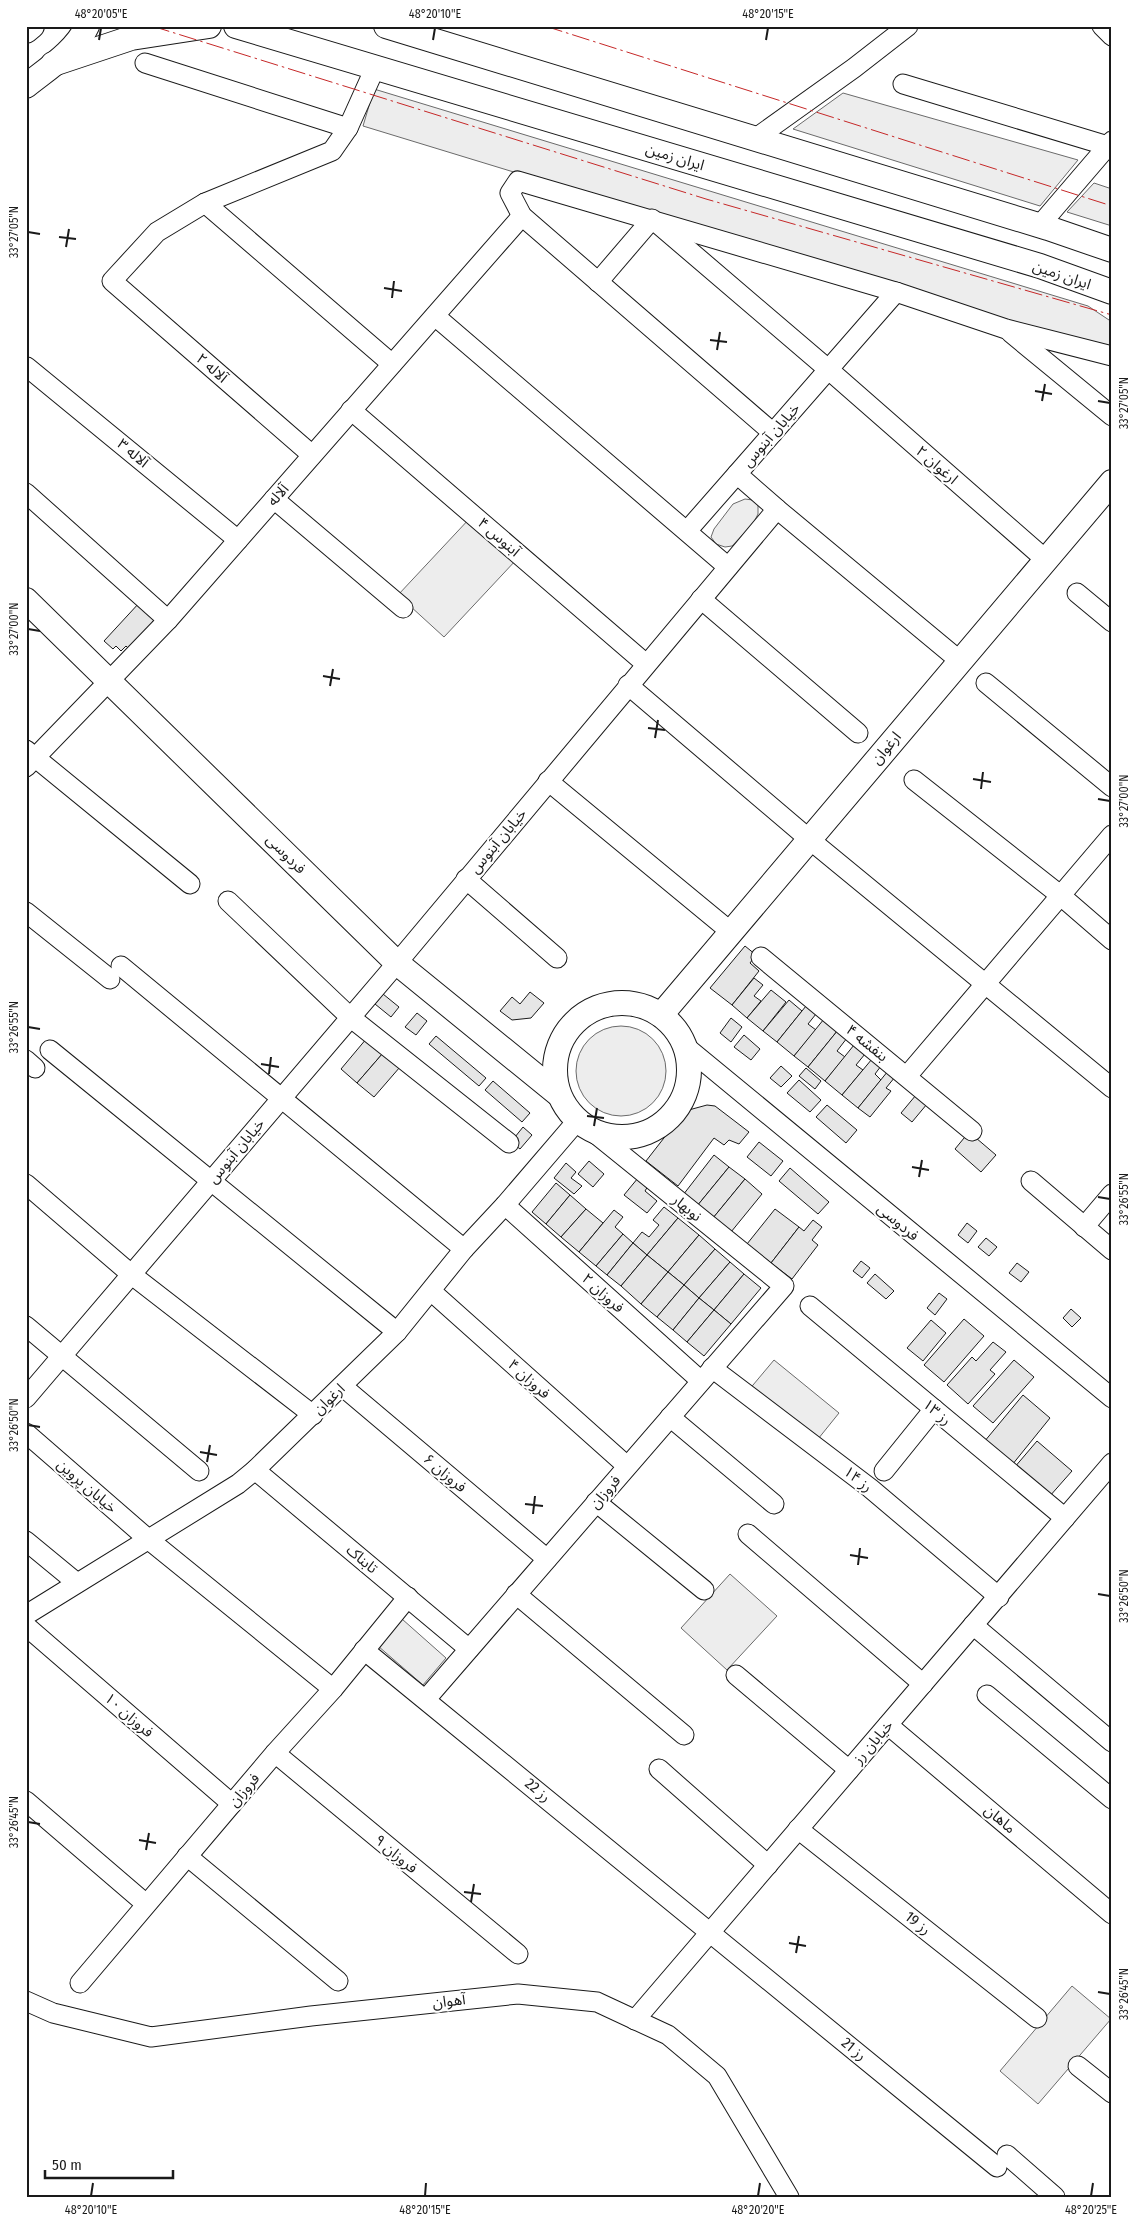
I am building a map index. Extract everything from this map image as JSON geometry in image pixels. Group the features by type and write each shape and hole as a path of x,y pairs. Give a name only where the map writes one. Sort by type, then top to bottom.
{"main road":[{"path":"26,31 32,26"},
{"path":"26,86 78,40 87,26"},
{"path":"53,64 131,38 209,26"},
{"name":"ایران زمین","path":"236,26 1040,266 1112,292"},
{"path":"386,26 1040,225 1112,250"},
{"name":"ارغوان","path":"661,1015 1112,482"},
{"name":"فردوسی","path":"26,600 396,963 558,1094"},
{"path":"625,1003 644,1006 661,1015 675,1028 685,1046 689,1065 688,1086 680,1104 667,1120 650,1132 630,1137 610,1136 584,1125 566,1109 558,1094 554,1075 555,1056 562,1038 573,1023 588,1011 606,1004 625,1003"}],"street":[{"path":"756,138 854,68 908,26"},
{"path":"1102,26 1112,36"},
{"path":"145,63 348,128"},
{"path":"375,68 348,128 332,151 205,203 392,364"},
{"path":"903,84 1107,153 1040,225"},
{"path":"773,433 522,216 510,193 518,180 896,292 1006,329 1112,356"},
{"name":"آلاله ۲","path":"205,203 157,232 112,281 312,455"},
{"name":"آلاله","path":"29,758 109,682 168,620 522,216"},
{"path":"598,282 652,219"},
{"name":"ارغوان ۲","path":"652,219 829,370 1046,560"},
{"name":"خیابان آبنوس","path":"26,1398 396,963 777,509 737,474 896,292"},
{"path":"435,316 728,567"},
{"path":"1006,329 1112,416"},
{"name":"آلاله ۳","path":"28,366 238,540"},
{"name":"آبنوس ۴","path":"351,410 646,664"},
{"path":"687,531 737,474"},
{"path":"26,493 168,620"},
{"path":"274,499 403,608"},
{"path":"777,509 960,661"},
{"path":"1078,593 1112,622"},
{"path":"701,599 858,733"},
{"path":"986,683 1112,787"},
{"path":"628,685 809,839 1112,1088"},
{"path":"29,758 190,884"},
{"path":"914,780 1060,896 1112,940"},
{"path":"548,781 731,932"},
{"path":"907,1076 1112,835"},
{"path":"466,879 558,958"},
{"path":"228,901 350,1017 509,1143"},
{"path":"26,912 116,972 281,1098 464,1249"},
{"name":"بنفشه ۴","path":"761,957 972,1131"},
{"name":"فردوسی","path":"685,1046 1112,1398"},
{"path":"50,1050 397,1332"},
{"name":"ارغوان","path":"26,1615 238,1484 255,1470 397,1332 464,1249 584,1125"},
{"name":"نوبهار","path":"584,1125 784,1286"},
{"path":"1031,1181 1112,1250"},
{"path":"26,1184 132,1275 313,1415"},
{"path":"1084,1227 1112,1194"},
{"name":"فروزان ۲","path":"505,1205 707,1374"},
{"name":"فروزان","path":"426,1699 784,1286"},
{"name":"فروزان ۴","path":"431,1291 627,1466"},
{"name":"رز ۱۳","path":"810,1306 1065,1518"},
{"path":"26,1326 198,1470"},
{"name":"رز ۱۴","path":"707,1374 870,1488 999,1597"},
{"name":"فروزان ۶","path":"342,1386 547,1559"},
{"path":"884,1471 934,1409"},
{"path":"670,1417 774,1504"},
{"name":"خیابان پروین","path":"26,1433 148,1539 333,1689"},
{"name":"خیابان رز","path":"635,2020 1112,1463"},
{"name":"تابناک","path":"255,1470 469,1648"},
{"path":"596,1502 704,1590"},
{"path":"748,1534 923,1684"},
{"path":"26,1541 77,1583"},
{"path":"516,1594 684,1735"},
{"name":"فروزان","path":"80,1983 187,1856 333,1689 408,1597"},
{"path":"973,1625 1112,1742"},
{"name":"فروزان ۱۰","path":"26,1626 232,1804"},
{"name":"رز 22","path":"364,1650 710,1931"},
{"path":"736,1675 849,1770"},
{"path":"987,1695 1112,1799"},
{"name":"ماهان","path":"888,1725 1112,1914"},
{"name":"فروزان ۹","path":"275,1754 518,1954"},
{"path":"659,1769 768,1865"},
{"path":"26,1801 146,1904"},
{"name":"رز 19","path":"798,1829 1037,2018"},
{"path":"187,1856 338,1981"},
{"name":"رز 21","path":"710,1931 1002,2161 1055,2197"},
{"name":"آهوان","path":"26,2001 52,2014 150,2037 311,2016 518,1994 597,2002 668,2035 717,2076 789,2197"},
{"path":"1078,2066 1112,2093"}],"shaded area":[{"path":"374,89 1088,306 1112,322 1112,352 972,312 363,126"},
{"path":"843,93 1078,160 1040,206 793,129"},
{"path":"1094,183 1112,189 1112,226 1067,212"},
{"path":"745,499 753,500 758,505 758,514 753,524 732,546 725,547 716,544 711,537 714,529 733,504"},
{"path":"471,517 517,559 444,637 398,595"},
{"path":"621,1026 638,1029 653,1039 663,1054 666,1071 663,1088 653,1103 638,1113 621,1116 604,1113 589,1103 579,1088 576,1071 579,1054 589,1039 604,1029"},
{"path":"774,1360 839,1413 814,1444 748,1391"},
{"path":"730,1574 777,1616 727,1670 681,1628"},
{"path":"402,1619 446,1658 423,1685 378,1646"},
{"path":"1072,1986 1111,2019 1038,2104 1000,2071"}],"building":[{"path":"140,602 156,619 152,622 154,623 130,650 126,646 121,651 116,646 113,649 104,641"},
{"path":"745,946 756,955 750,963 759,971 732,1005 710,988"},
{"path":"754,978 763,985 754,996 761,1001 747,1018 732,1005"},
{"path":"771,990 786,1002 763,1031 747,1018"},
{"path":"530,992 544,1003 531,1018 512,1020 500,1011 512,997 520,1004"},
{"path":"383,994 399,1007 391,1017 375,1004"},
{"path":"789,1000 802,1011 777,1042 763,1031"},
{"path":"806,1006 816,1014 808,1024 816,1030 794,1056 777,1042"},
{"path":"417,1013 427,1021 416,1035 405,1027"},
{"path":"731,1018 742,1027 731,1042 720,1033"},
{"path":"824,1019 838,1030 808,1067 794,1056"},
{"path":"838,1030 847,1038 837,1051 845,1057 825,1081 808,1067"},
{"path":"744,1035 760,1049 751,1060 734,1047"},
{"path":"436,1036 486,1078 479,1086 429,1044"},
{"path":"367,1038 383,1053 357,1083 341,1069"},
{"path":"854,1045 865,1054 856,1065 863,1070 842,1095 825,1081"},
{"path":"383,1053 400,1067 374,1097 357,1083"},
{"path":"872,1059 881,1066 875,1074 881,1080 858,1108 842,1095"},
{"path":"781,1066 792,1076 781,1087 770,1078"},
{"path":"806,1068 821,1081 815,1089 799,1076"},
{"path":"888,1071 895,1077 886,1088 891,1091 870,1117 858,1108"},
{"path":"799,1080 821,1100 810,1112 787,1093"},
{"path":"493,1081 530,1113 522,1122 485,1090"},
{"path":"916,1095 927,1104 912,1122 901,1113"},
{"path":"707,1105 715,1106 749,1132 739,1144 729,1140 724,1145 714,1138 678,1186 646,1161 685,1111"},
{"path":"827,1105 857,1130 846,1143 816,1117"},
{"path":"523,1127 532,1135 520,1149 511,1142"},
{"path":"969,1132 996,1155 981,1172 955,1149"},
{"path":"759,1142 783,1161 771,1176 747,1157"},
{"path":"714,1155 729,1167 697,1206 683,1195"},
{"path":"589,1161 604,1174 593,1187 578,1174"},
{"path":"566,1163 576,1172 571,1178 582,1186 574,1194 554,1178"},
{"path":"729,1167 745,1179 713,1218 697,1206"},
{"path":"790,1168 829,1202 818,1214 779,1181"},
{"path":"638,1178 648,1186 645,1191 657,1201 647,1213 624,1195"},
{"path":"745,1179 762,1194 731,1232 713,1218"},
{"path":"556,1183 570,1195 546,1224 532,1212"},
{"path":"570,1195 586,1209 561,1237 546,1224"},
{"path":"664,1207 678,1218 647,1255 633,1243 642,1232 649,1237 659,1225 653,1220"},
{"path":"586,1209 603,1223 579,1252 561,1237"},
{"path":"775,1209 799,1227 771,1263 747,1244"},
{"path":"614,1210 623,1217 615,1227 623,1234 596,1266 579,1252"},
{"path":"678,1218 699,1235 668,1272 647,1255"},
{"path":"813,1220 822,1227 812,1240 818,1245 792,1279 771,1263 799,1227 804,1231"},
{"path":"967,1223 977,1231 968,1243 958,1235"},
{"path":"623,1234 633,1243 607,1275 596,1266"},
{"path":"699,1235 715,1249 684,1285 668,1272"},
{"path":"986,1238 997,1247 989,1256 978,1247"},
{"path":"633,1243 647,1255 621,1286 607,1275"},
{"path":"715,1249 730,1262 699,1298 684,1285"},
{"path":"647,1255 668,1272 641,1304 621,1286"},
{"path":"861,1261 870,1268 862,1278 853,1271"},
{"path":"730,1262 744,1274 714,1310 699,1298"},
{"path":"1017,1263 1029,1272 1021,1282 1009,1273"},
{"path":"668,1272 684,1285 657,1317 641,1304"},
{"path":"744,1274 761,1288 731,1324 714,1310"},
{"path":"875,1274 894,1291 886,1299 867,1283"},
{"path":"684,1285 699,1298 673,1330 657,1317"},
{"path":"939,1293 947,1299 935,1315 927,1308"},
{"path":"699,1298 714,1310 687,1342 673,1330"},
{"path":"1071,1309 1081,1318 1072,1327 1063,1318"},
{"path":"714,1310 731,1324 704,1356 687,1342"},
{"path":"964,1319 984,1336 944,1382 924,1365"},
{"path":"931,1320 946,1333 923,1361 907,1348"},
{"path":"993,1342 1006,1352 990,1370 995,1374 968,1404 947,1385 972,1357 976,1361"},
{"path":"1014,1360 1034,1377 993,1423 973,1406"},
{"path":"1023,1395 1050,1418 1012,1465 984,1442"},
{"path":"1037,1441 1072,1471 1049,1497 1014,1468"}],"power":[{"path":"152,26 706,199 1112,315"},
{"path":"545,26 1112,206"}]}
